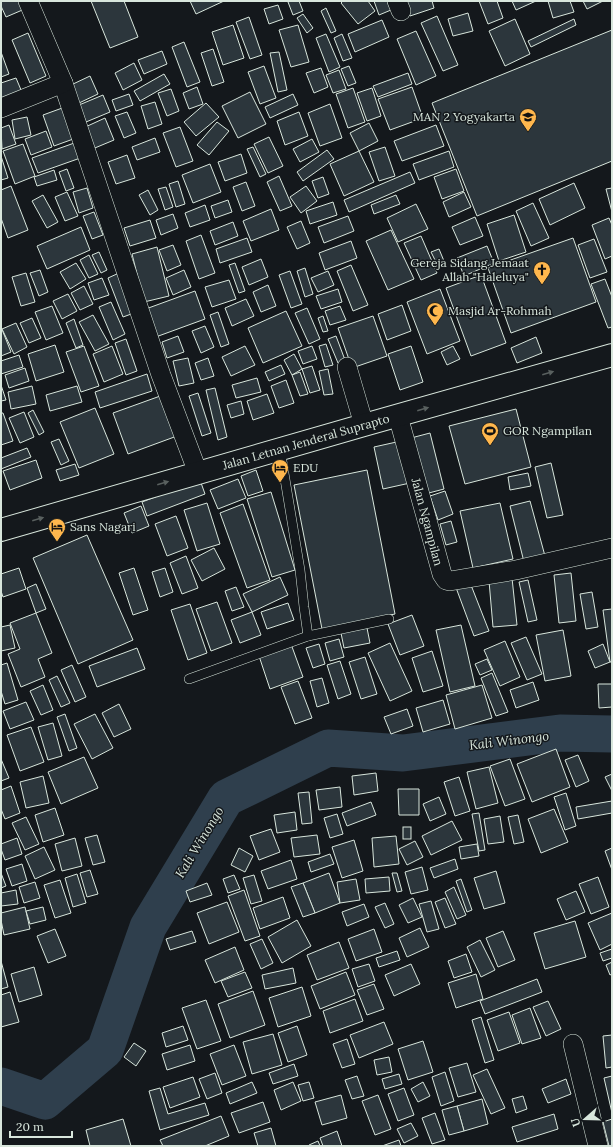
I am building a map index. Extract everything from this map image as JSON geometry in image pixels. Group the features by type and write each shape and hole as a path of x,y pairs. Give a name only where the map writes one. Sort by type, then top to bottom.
{"main road":[{"name":"Jalan Letnan Jenderal Suprapto","path":"1,530 198,472 612,355"}],"street":[{"path":"28,1 63,83 161,375 198,472"},
{"path":"1,108 63,83"},
{"path":"347,367 364,425"},
{"name":"Jalan Ngampilan","path":"398,416 442,574 446,580 450,581 516,570 612,548"},
{"path":"573,1044 598,1146"}],"lane":[{"path":"280,449 300,570 308,636"},
{"path":"189,679 308,636 389,619"}],"building":[{"path":"1,1 24,1 27,8 6,17 1,6"},
{"path":"91,1 124,1 138,37 110,48"},
{"path":"190,1 224,1 196,14"},
{"path":"299,1 303,11 293,15 288,2"},
{"path":"343,1 368,1 375,11 358,24 341,3"},
{"path":"374,1 387,1 391,10 379,15"},
{"path":"405,1 432,1 434,8 410,16"},
{"path":"479,1 497,1 503,18 488,24"},
{"path":"512,1 536,1 516,10"},
{"path":"548,1 570,1 574,12 553,18"},
{"path":"583,1 603,1 587,9"},
{"path":"278,5 283,19 269,24 264,9"},
{"path":"326,8 336,31 331,33 321,11"},
{"path":"468,13 473,31 453,36 448,19"},
{"path":"303,14 313,28 307,33 297,18"},
{"path":"437,16 458,65 443,71 421,23"},
{"path":"249,17 262,55 250,59 236,22"},
{"path":"515,19 530,54 505,66 489,31"},
{"path":"574,19 576,25 531,47 528,41"},
{"path":"382,20 389,37 355,52 348,34"},
{"path":"233,25 244,58 223,65 212,32"},
{"path":"298,25 309,62 291,67 279,30"},
{"name":"MAN 2 Yogyakarta","path":"612,30 612,161 477,216 432,103"},
{"path":"416,31 436,76 416,85 397,39"},
{"path":"28,33 46,76 30,83 12,40"},
{"path":"326,34 340,67 329,72 316,38"},
{"path":"342,34 352,58 343,61 334,38"},
{"path":"184,42 200,82 187,87 172,47"},
{"path":"213,49 224,82 212,86 201,53"},
{"path":"162,51 167,64 144,74 138,60"},
{"path":"1,52 9,74 1,77"},
{"path":"279,52 287,90 278,92 270,53"},
{"path":"134,63 142,80 123,90 115,73"},
{"path":"264,66 276,98 260,104 248,72"},
{"path":"349,66 356,83 348,86 341,69"},
{"path":"321,68 328,87 314,93 306,73"},
{"path":"339,70 346,89 333,93 326,75"},
{"path":"408,73 412,84 378,97 373,86"},
{"path":"164,74 170,84 140,101 134,91"},
{"path":"90,76 98,94 79,103 71,85"},
{"path":"16,78 24,97 1,106 1,83"},
{"path":"197,87 203,104 189,109 183,93"},
{"path":"412,87 423,118 390,130 378,99"},
{"path":"353,88 365,122 348,128 336,94"},
{"path":"372,88 381,116 367,121 357,93"},
{"path":"171,89 179,111 167,116 158,93"},
{"path":"250,92 266,124 238,138 222,106"},
{"path":"129,94 133,105 116,111 112,100"},
{"path":"293,94 298,105 270,118 265,107"},
{"path":"103,95 110,112 86,122 79,105"},
{"path":"155,102 162,124 148,129 141,106"},
{"path":"206,103 219,117 196,136 184,122"},
{"path":"330,104 342,138 320,146 308,113"},
{"path":"65,107 76,138 54,146 43,115"},
{"path":"127,112 136,133 124,138 115,116"},
{"path":"299,112 308,136 285,145 277,121"},
{"path":"27,117 31,135 15,139 12,120"},
{"path":"105,118 114,140 90,150 81,129"},
{"path":"217,122 229,131 209,155 197,145"},
{"path":"369,123 378,141 359,151 350,133"},
{"path":"9,125 16,144 2,149 1,128"},
{"path":"436,125 444,146 402,161 394,141"},
{"path":"180,127 193,161 176,167 163,133"},
{"path":"46,131 52,147 31,155 25,139"},
{"path":"269,137 283,166 268,173 254,144"},
{"path":"155,138 160,152 137,160 132,147"},
{"path":"312,139 319,152 300,162 293,149"},
{"path":"80,141 86,156 38,173 32,158"},
{"path":"23,144 35,176 15,184 3,151"},
{"path":"253,147 266,174 260,177 247,149"},
{"path":"385,147 395,176 379,181 369,152"},
{"path":"327,150 334,159 303,181 297,172"},
{"path":"359,151 374,182 344,196 330,164"},
{"path":"449,151 454,167 419,180 413,164"},
{"path":"241,154 247,173 225,181 218,162"},
{"path":"127,155 135,178 116,184 108,162"},
{"path":"1,156 8,178 1,180"},
{"path":"210,164 221,192 193,203 182,175"},
{"path":"67,169 74,188 66,191 59,172"},
{"path":"456,169 464,191 442,199 434,177"},
{"path":"54,170 57,180 37,186 34,177"},
{"path":"410,172 415,183 349,212 344,200"},
{"path":"279,176 292,206 280,211 267,182"},
{"path":"323,177 329,194 318,198 312,181"},
{"path":"178,181 185,204 176,207 169,184"},
{"path":"246,182 255,206 242,211 233,187"},
{"path":"574,183 585,208 550,225 539,199"},
{"path":"11,186 28,230 8,238 1,218 1,190"},
{"path":"306,186 317,201 301,213 290,197"},
{"path":"166,187 173,207 165,210 158,189"},
{"path":"87,188 93,208 79,213 73,192"},
{"path":"612,188 612,212 606,189"},
{"path":"148,190 158,210 150,215 139,195"},
{"path":"67,192 78,216 65,221 55,197"},
{"path":"464,192 471,207 449,217 443,202"},
{"path":"43,195 58,222 47,228 32,201"},
{"path":"396,195 400,204 374,214 371,205"},
{"path":"228,200 232,212 215,218 211,206"},
{"path":"333,202 337,215 310,224 306,211"},
{"path":"533,203 549,238 531,246 516,211"},
{"path":"416,204 428,229 398,242 387,218"},
{"path":"205,205 210,220 190,227 185,213"},
{"path":"271,209 279,230 251,241 243,221"},
{"path":"94,212 103,235 92,239 83,216"},
{"path":"173,214 178,228 161,235 156,220"},
{"path":"514,215 526,252 499,261 487,224"},
{"path":"348,216 354,231 324,243 318,227"},
{"path":"475,217 483,236 460,245 452,227"},
{"path":"609,218 612,225 612,256 605,259 592,225"},
{"path":"150,220 156,238 130,246 124,228"},
{"path":"301,221 310,243 297,249 287,227"},
{"path":"233,222 238,236 215,245 210,231"},
{"path":"81,227 90,250 47,269 37,246"},
{"path":"391,230 414,279 388,290 366,241"},
{"path":"201,235 215,273 199,279 186,241"},
{"path":"421,236 437,273 421,280 404,243"},
{"path":"247,238 252,252 220,263 216,249"},
{"name":"Gereja Sidang Jemaat Allah \"Haleluya\"","path":"573,238 596,302 511,333 488,268"},
{"path":"594,239 607,272 590,278 578,245"},
{"path":"351,241 357,258 325,270 319,253"},
{"path":"173,245 181,265 167,271 159,250"},
{"path":"487,246 494,263 464,276 457,258"},
{"path":"157,247 169,296 144,302 132,254"},
{"path":"439,249 444,261 437,264 431,252"},
{"path":"99,252 107,270 101,273 92,255"},
{"path":"89,255 98,274 89,278 80,260"},
{"path":"261,259 268,277 249,285 242,267"},
{"path":"76,263 86,279 70,289 60,272"},
{"path":"235,263 245,291 239,293 229,265"},
{"path":"351,265 368,305 353,311 337,271"},
{"path":"305,268 313,294 305,297 297,271"},
{"path":"40,270 48,292 39,296 30,273"},
{"path":"184,270 191,287 173,295 166,278"},
{"path":"290,271 302,304 291,308 279,275"},
{"path":"328,271 334,285 318,292 311,278"},
{"path":"26,273 35,302 21,306 12,277"},
{"path":"119,273 134,313 123,317 108,278"},
{"path":"481,275 506,343 471,356 446,288"},
{"path":"102,278 109,295 94,300 88,283"},
{"path":"605,279 612,297 612,327 608,328 591,284"},
{"path":"229,280 236,299 212,307 205,287"},
{"path":"268,285 276,306 261,312 253,292"},
{"path":"84,286 93,304 80,310 71,293"},
{"path":"338,289 342,302 321,309 316,296"},
{"path":"440,289 460,341 427,354 407,302"},
{"path":"195,291 205,319 153,338 143,310"},
{"path":"68,294 77,311 62,319 53,301"},
{"path":"246,299 254,316 232,326 225,308"},
{"path":"111,302 125,334 113,340 99,307"},
{"path":"402,305 411,331 387,340 378,314"},
{"path":"52,306 63,333 46,340 35,312"},
{"path":"340,306 346,320 330,325 325,311"},
{"path":"307,308 320,339 309,344 295,313"},
{"path":"286,311 302,346 263,363 248,328"},
{"path":"218,312 229,344 221,347 210,315"},
{"path":"93,315 109,344 95,351 79,322"},
{"path":"323,316 328,331 323,332 318,318"},
{"path":"373,316 387,356 352,368 338,328"},
{"path":"32,318 41,338 29,343 20,323"},
{"path":"74,319 83,345 76,348 66,323"},
{"path":"16,323 27,347 14,354 2,329"},
{"path":"205,326 214,347 201,353 192,331"},
{"path":"1,327 11,352 1,356"},
{"path":"178,336 184,352 167,358 162,342"},
{"path":"336,336 345,360 338,363 328,339"},
{"path":"536,337 542,353 517,363 511,348"},
{"path":"126,339 137,371 126,375 115,343"},
{"path":"326,344 333,365 325,367 319,346"},
{"path":"55,345 64,372 36,381 28,354"},
{"path":"84,346 99,386 81,392 66,352"},
{"path":"112,346 123,374 104,382 93,354"},
{"path":"245,346 255,365 231,376 222,357"},
{"path":"312,346 317,359 303,364 298,351"},
{"path":"411,346 423,382 400,390 388,354"},
{"path":"453,346 460,359 447,365 441,352"},
{"path":"294,354 302,369 292,375 284,360"},
{"path":"19,355 23,367 1,374 1,361"},
{"path":"188,358 194,383 179,386 173,361"},
{"path":"208,358 214,376 201,380 195,363"},
{"path":"281,365 285,374 269,381 265,372"},
{"path":"312,366 320,390 310,393 302,369"},
{"path":"25,368 29,381 9,388 5,375"},
{"path":"328,369 333,394 324,395 319,371"},
{"path":"300,372 308,394 300,396 292,375"},
{"path":"147,374 152,391 100,408 95,392"},
{"path":"257,378 261,392 236,398 232,385"},
{"path":"286,380 294,403 279,408 271,386"},
{"path":"1,385 6,400 1,401"},
{"path":"32,386 36,404 11,409 8,392"},
{"path":"77,386 82,402 50,411 46,395"},
{"path":"215,388 227,437 218,440 206,390"},
{"path":"198,393 211,433 202,436 189,396"},
{"path":"267,394 274,413 253,420 247,401"},
{"path":"163,395 177,436 128,454 113,413"},
{"path":"241,401 244,414 231,418 227,405"},
{"path":"95,408 114,454 79,468 60,422"},
{"name":"GOR Ngampilan","path":"516,409 531,467 465,484 449,426"},
{"path":"33,410 44,432 39,435 28,413"},
{"path":"24,412 34,437 20,443 9,418"},
{"path":"1,413 3,413 13,441 1,445"},
{"path":"430,433 444,489 425,494 411,438"},
{"path":"59,439 69,461 61,465 51,442"},
{"path":"401,441 410,483 383,489 374,447"},
{"path":"27,448 31,457 1,469 1,458"},
{"path":"36,460 42,478 10,490 3,471"},
{"path":"551,463 563,515 547,518 535,467"},
{"path":"75,464 79,475 60,481 56,470"},
{"path":"256,470 263,491 248,496 241,476"},
{"path":"367,470 395,614 322,629 294,485"},
{"path":"528,473 531,486 510,490 508,477"},
{"path":"238,479 246,498 218,509 210,490"},
{"path":"200,480 205,494 147,516 142,502"},
{"path":"445,491 453,514 438,520 430,496"},
{"path":"271,492 295,570 272,577 247,499"},
{"path":"530,501 545,556 524,562 510,506"},
{"path":"207,503 220,544 197,551 184,510"},
{"path":"500,503 513,559 473,568 460,511"},
{"path":"243,504 270,580 247,588 220,513"},
{"path":"141,506 149,526 132,533 124,513"},
{"path":"176,516 188,548 167,556 155,524"},
{"path":"451,521 457,542 446,545 440,524"},
{"path":"87,535 133,640 78,664 33,558"},
{"path":"214,548 225,569 202,581 191,560"},
{"path":"186,556 198,588 182,594 170,563"},
{"path":"19,568 26,589 3,597 1,591 1,574"},
{"path":"134,568 148,610 133,615 119,573"},
{"path":"165,568 173,592 160,597 152,572"},
{"path":"571,573 576,621 559,623 554,575"},
{"path":"280,577 288,595 252,612 243,594"},
{"path":"512,578 517,625 493,627 489,581"},
{"path":"469,580 489,631 474,636 455,585"},
{"path":"528,580 537,620 528,622 519,582"},
{"path":"36,584 46,609 36,613 27,588"},
{"path":"236,587 244,607 232,611 225,591"},
{"path":"592,592 598,627 586,629 580,594"},
{"path":"217,602 232,643 211,651 196,609"},
{"path":"288,603 294,620 267,629 261,612"},
{"path":"190,604 207,653 188,660 171,610"},
{"path":"612,609 612,662 610,662 603,610"},
{"path":"252,612 261,635 240,643 231,620"},
{"path":"36,613 52,653 38,659 45,677 21,687 8,654 20,649 10,623"},
{"path":"412,615 424,646 400,655 388,624"},
{"path":"10,625 15,648 1,651 1,627"},
{"path":"461,625 475,686 450,692 436,630"},
{"path":"367,628 370,643 344,648 341,633"},
{"path":"563,630 571,676 545,681 536,635"},
{"path":"526,637 542,674 527,680 511,643"},
{"path":"339,639 344,657 330,661 325,643"},
{"path":"505,641 520,677 500,686 484,650"},
{"path":"390,643 412,691 390,701 368,653"},
{"path":"291,644 303,677 270,689 259,656"},
{"path":"319,644 325,664 313,668 306,648"},
{"path":"603,644 610,662 595,668 588,651"},
{"path":"137,648 145,669 97,687 89,666"},
{"path":"432,651 443,686 423,692 412,658"},
{"path":"365,657 377,694 361,699 349,662"},
{"path":"487,659 492,670 480,675 475,664"},
{"path":"340,661 351,694 338,699 327,665"},
{"path":"7,663 18,700 5,704 1,691 1,665"},
{"path":"72,665 86,697 75,702 61,670"},
{"path":"492,673 508,712 496,716 481,678"},
{"path":"57,676 70,703 61,707 49,680"},
{"path":"322,678 329,703 317,707 310,681"},
{"path":"298,681 312,718 295,724 281,687"},
{"path":"533,682 539,700 516,708 510,690"},
{"path":"598,684 612,684 612,707 599,708"},
{"path":"43,685 53,710 41,715 30,691"},
{"path":"482,685 492,718 455,729 446,695"},
{"path":"443,700 450,724 423,732 416,708"},
{"path":"26,702 34,720 10,729 3,711"},
{"path":"119,704 131,729 114,737 102,713"},
{"path":"407,709 413,726 391,734 384,717"},
{"path":"65,714 77,748 69,751 57,717"},
{"path":"95,714 113,748 92,759 74,724"},
{"path":"53,723 62,756 48,760 38,727"},
{"path":"31,727 44,762 20,771 7,735"},
{"path":"556,749 570,787 532,802 517,764"},
{"path":"578,755 589,781 576,787 565,760"},
{"path":"84,757 98,788 61,804 48,772"},
{"path":"1,759 9,778 1,781"},
{"path":"510,759 525,799 505,806 490,766"},
{"path":"489,767 498,803 476,809 467,772"},
{"path":"376,773 378,791 354,795 352,776"},
{"path":"612,774 612,791 605,777"},
{"path":"43,776 49,803 26,808 20,782"},
{"path":"459,777 470,811 455,816 444,782"},
{"path":"11,786 20,813 5,819 1,809 1,790"},
{"path":"340,787 342,807 319,810 316,790"},
{"path":"398,789 419,789 419,815 399,815"},
{"path":"309,792 312,823 302,824 298,793"},
{"path":"566,793 576,826 565,830 554,797"},
{"path":"439,797 446,814 430,821 423,804"},
{"path":"612,801 612,813 578,819 576,807"},
{"path":"371,802 376,815 347,826 342,813"},
{"path":"55,808 64,835 43,842 35,815"},
{"path":"554,809 568,842 541,853 528,819"},
{"path":"295,812 297,830 277,833 274,815"},
{"path":"479,813 485,850 479,851 472,814"},
{"path":"337,814 343,834 330,838 324,818"},
{"path":"518,815 524,842 514,844 508,817"},
{"path":"500,816 504,842 488,844 484,819"},
{"path":"26,817 39,844 25,850 12,823"},
{"path":"452,821 462,840 431,855 422,836"},
{"path":"403,827 411,827 411,839 403,839"},
{"path":"271,829 280,852 259,860 250,836"},
{"path":"97,835 105,862 93,865 85,838"},
{"path":"317,835 320,854 294,857 291,838"},
{"path":"396,836 399,864 374,867 372,838"},
{"path":"17,838 22,854 5,860 1,849 1,844"},
{"path":"75,838 82,866 62,871 55,844"},
{"path":"354,840 363,871 342,878 332,847"},
{"path":"415,841 423,857 407,865 399,849"},
{"path":"477,844 479,856 461,859 459,847"},
{"path":"44,847 55,870 35,879 25,856"},
{"path":"239,848 253,856 245,872 231,865"},
{"path":"612,848 612,870 605,851"},
{"path":"330,854 334,864 311,872 308,862"},
{"path":"455,859 458,869 434,878 430,868"},
{"path":"291,860 297,879 268,889 261,871"},
{"path":"22,864 27,881 12,886 6,869"},
{"path":"422,867 428,890 411,894 405,872"},
{"path":"90,870 98,894 87,897 80,873"},
{"path":"496,871 505,903 484,909 474,878"},
{"path":"1,873 6,886 1,888"},
{"path":"329,873 340,903 315,913 303,883"},
{"path":"392,873 397,873 402,891 397,892"},
{"path":"77,874 86,903 73,907 65,878"},
{"path":"234,875 240,889 228,893 223,879"},
{"path":"254,875 262,901 251,904 243,878"},
{"path":"389,877 390,891 366,893 365,879"},
{"path":"598,877 609,907 591,914 579,884"},
{"path":"356,879 360,900 340,903 337,882"},
{"path":"461,879 472,910 467,912 456,881"},
{"path":"60,880 71,913 55,918 44,885"},
{"path":"35,882 40,898 24,903 19,887"},
{"path":"207,883 212,895 190,902 186,891"},
{"path":"303,883 315,913 303,917 291,887"},
{"path":"454,887 466,915 457,919 445,892"},
{"path":"16,890 18,904 1,906 1,893"},
{"path":"244,890 260,936 245,941 228,896"},
{"path":"576,891 585,912 566,920 557,899"},
{"path":"283,897 290,918 260,929 253,908"},
{"path":"413,898 422,917 408,923 399,905"},
{"path":"445,898 456,924 445,928 435,902"},
{"path":"431,901 439,929 427,932 419,904"},
{"path":"227,902 239,932 209,944 197,913"},
{"path":"385,903 394,924 385,928 375,907"},
{"path":"364,904 369,917 347,926 342,912"},
{"path":"25,907 30,929 4,935 1,913"},
{"path":"43,907 46,920 30,924 26,911"},
{"path":"612,913 612,944 600,950 588,923"},
{"path":"297,920 311,946 282,963 268,937"},
{"path":"575,921 586,957 545,969 534,933"},
{"path":"420,928 429,947 407,957 399,938"},
{"path":"55,929 66,956 48,963 37,936"},
{"path":"374,929 382,952 356,961 348,939"},
{"path":"192,931 196,942 170,950 166,939"},
{"path":"503,931 515,960 498,967 486,938"},
{"path":"262,939 273,963 261,969 250,944"},
{"path":"480,940 495,970 481,977 467,947"},
{"path":"339,942 349,968 317,980 307,955"},
{"path":"235,947 244,970 215,983 205,960"},
{"path":"612,949 612,958 603,961 600,953"},
{"path":"397,951 400,960 379,967 376,958"},
{"path":"466,954 472,972 454,978 448,961"},
{"path":"1,961 8,987 1,989"},
{"path":"612,962 612,974 610,975 606,965"},
{"path":"369,964 375,981 358,987 352,969"},
{"path":"411,964 420,984 394,996 385,975"},
{"path":"34,967 42,995 19,1002 11,974"},
{"path":"293,968 296,983 265,989 262,975"},
{"path":"245,972 252,988 228,997 221,981"},
{"path":"346,972 355,995 320,1009 311,986"},
{"path":"476,974 483,999 456,1008 448,983"},
{"path":"537,979 542,992 485,1014 480,1001"},
{"path":"374,984 384,1009 367,1015 357,990"},
{"path":"302,987 311,1016 278,1027 269,998"},
{"path":"253,991 265,1025 230,1038 218,1004"},
{"path":"10,992 19,1022 1,1027 1,995"},
{"path":"355,999 363,1021 330,1033 323,1011"},
{"path":"206,1000 221,1041 197,1049 182,1008"},
{"path":"548,1001 561,1029 546,1036 533,1007"},
{"path":"530,1008 541,1038 522,1044 512,1015"},
{"path":"509,1012 520,1043 498,1051 487,1020"},
{"path":"481,1017 494,1060 485,1063 472,1020"},
{"path":"384,1022 393,1044 359,1058 350,1035"},
{"path":"183,1026 188,1040 166,1047 162,1033"},
{"path":"297,1026 307,1055 288,1062 278,1033"},
{"path":"273,1034 282,1065 252,1074 243,1042"},
{"path":"612,1035 612,1067 606,1068 603,1036"},
{"path":"347,1039 355,1064 342,1068 333,1044"},
{"path":"423,1041 433,1072 408,1080 398,1049"},
{"path":"134,1043 146,1051 136,1066 124,1057"},
{"path":"190,1045 195,1061 167,1070 162,1054"},
{"path":"234,1045 246,1076 222,1085 210,1054"},
{"path":"389,1057 392,1072 377,1075 374,1060"},
{"path":"467,1063 476,1092 458,1097 449,1068"},
{"path":"294,1064 298,1076 273,1084 269,1073"},
{"path":"487,1069 505,1108 491,1114 473,1075"},
{"path":"445,1072 454,1101 441,1106 432,1077"},
{"path":"215,1073 222,1093 207,1099 199,1079"},
{"path":"399,1074 402,1084 385,1089 382,1079"},
{"path":"357,1076 364,1096 352,1099 345,1080"},
{"path":"612,1076 612,1113 604,1078"},
{"path":"193,1077 200,1097 170,1108 163,1087"},
{"path":"566,1079 571,1094 548,1103 542,1089"},
{"path":"252,1082 257,1093 230,1104 226,1093"},
{"path":"293,1082 301,1101 281,1110 274,1090"},
{"path":"309,1082 314,1098 303,1101 298,1085"},
{"path":"423,1082 430,1096 418,1102 411,1089"},
{"path":"160,1088 168,1114 205,1103 209,1115 160,1130 149,1091"},
{"path":"404,1088 414,1115 398,1121 388,1094"},
{"path":"341,1095 347,1118 322,1125 315,1102"},
{"path":"378,1095 391,1129 375,1135 362,1101"},
{"path":"523,1096 527,1109 516,1113 512,1099"},
{"path":"482,1099 488,1124 464,1131 457,1106"},
{"path":"263,1102 270,1122 239,1133 231,1113"},
{"path":"457,1106 464,1131 449,1135 442,1110"},
{"path":"435,1113 445,1140 432,1144 422,1118"},
{"path":"554,1114 558,1129 517,1142 512,1127"},
{"path":"221,1116 229,1136 205,1146 163,1146 160,1140"},
{"path":"123,1119 131,1146 90,1146 86,1130"},
{"path":"612,1119 612,1146 609,1146 603,1122"},
{"path":"411,1123 418,1136 404,1143 397,1129"},
{"path":"271,1128 276,1146 258,1146 254,1133"},
{"path":"337,1131 342,1146 323,1146 320,1138"},
{"path":"399,1140 401,1146 382,1146"},
{"path":"318,1141 320,1146 309,1146 309,1145"}],"waterway":[{"name":"Kali Winongo","path":"1,1086 45,1101 105,1050 148,927 226,798 328,748 403,753 560,733 612,734"}],"place":[{"name":"MAN 2 Yogyakarta","path":"528,132"},
{"name":"Gereja Sidang Jemaat Allah \"Haleluya\"","path":"542,285"},
{"name":"Masjid Ar-Rohmah","path":"435,326"},
{"name":"GOR Ngampilan","path":"490,446"},
{"name":"EDU","path":"280,483"},
{"name":"Sans Nagari","path":"57,542"}]}
